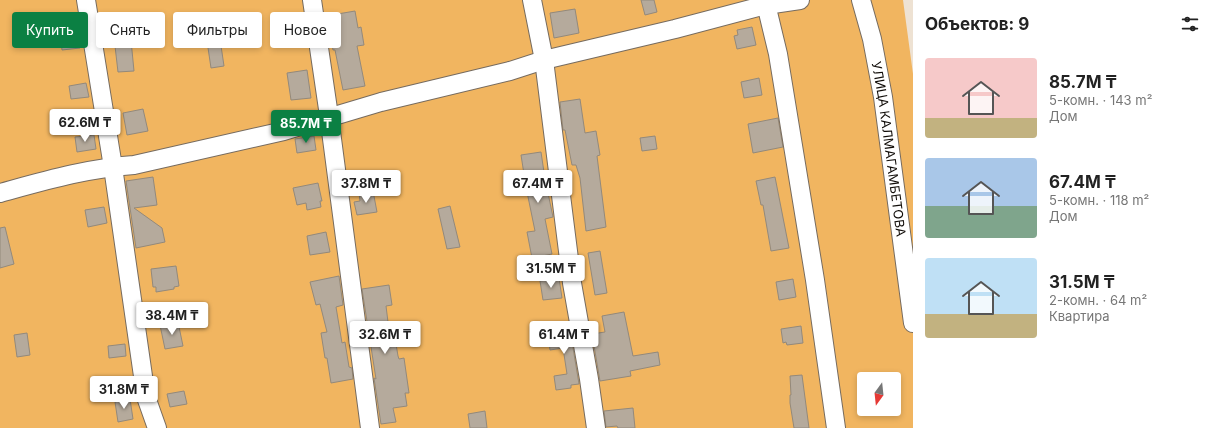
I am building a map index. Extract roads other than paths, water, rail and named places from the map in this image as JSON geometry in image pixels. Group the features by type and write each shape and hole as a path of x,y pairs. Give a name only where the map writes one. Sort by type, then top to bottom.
{"street":[{"path":"86,0 113,167 146,397 157,428"},
{"path":"312,0 329,116 370,428"},
{"path":"532,0 544,60 572,283 596,428"},
{"path":"0,193 72,174 134,165 284,130 381,102 510,71 544,60 675,29 765,2 800,0"},
{"name":"УЛИЦА КАЛМАГАМБЕТОВА","path":"861,0 872,39 883,97 913,323"},
{"path":"765,2 778,54 815,280 836,428"}]}
